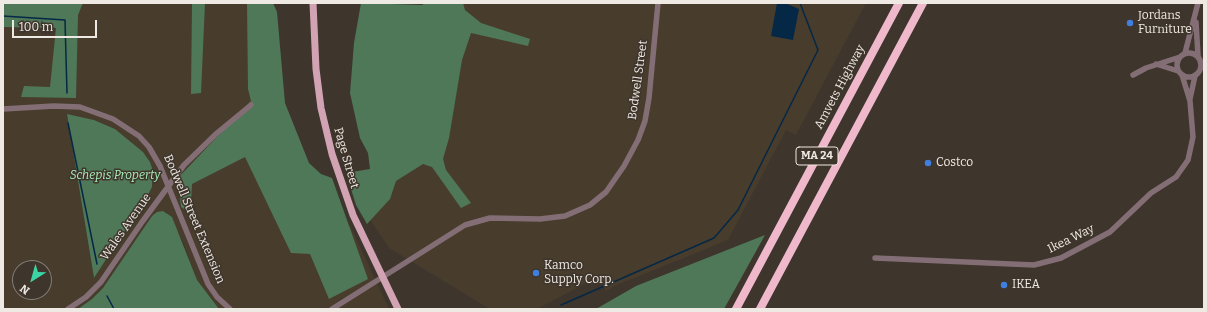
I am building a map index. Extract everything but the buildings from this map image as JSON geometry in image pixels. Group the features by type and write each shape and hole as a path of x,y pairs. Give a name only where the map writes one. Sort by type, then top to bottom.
{"highway":[{"name":"Amvets Highway","path":"736,309 899,3"},
{"name":"MA 24","path":"760,309 922,3"}],"main road":[{"name":"Page Street","path":"313,3 316,69 328,138 349,204 398,309"}],"street":[{"name":"Bodwell Street","path":"383,278 470,223 490,218 540,219 565,216 590,205 606,192 615,181 638,140 644,121 648,98 658,3"},
{"path":"1180,73 1177,64 1182,55 1198,3"},
{"path":"1156,64 1190,77 1195,76 1199,72 1201,66 1198,56 1195,16"},
{"path":"1133,75 1143,69 1182,55 1193,53 1198,56"},
{"name":"Ikea Way","path":"1180,73 1190,101"},
{"name":"Ikea Way","path":"875,258 1028,266 1047,263 1070,254 1116,227 1143,199 1169,182 1180,172 1188,160 1192,147 1190,101 1195,76"},
{"name":"Wales Avenue","path":"68,309 88,295 101,282 168,186 202,146 251,104"},
{"name":"Bodwell Street Extension","path":"3,109 69,106 86,109 114,119 128,127 149,147 168,186 208,284 217,297 230,309"},
{"path":"332,309 383,278"}],"shaded area":[{"path":"3,3 253,3 304,247 350,225 389,309 219,309 197,280 183,242 166,212 163,211 152,216 103,288 92,299 78,309 3,309","holes":["67,114 94,120 115,129 143,152 150,162 153,171 152,187 148,195 94,278"]},
{"path":"437,3 866,3 796,135 786,130 728,240 617,285 606,291 598,277 537,309 490,309 389,248 364,211"}],"green space":[{"path":"3,3 83,3 78,15 76,98 21,97 24,86 50,87 56,28 3,27"},
{"path":"192,3 205,3 201,93 191,94"},
{"path":"247,3 273,3 277,12 285,103 309,163 321,174 332,178 368,279 329,299 310,254 291,253 245,157 192,184 191,203 194,211 190,213 181,207 178,178 251,101 248,89"},
{"path":"361,3 422,5 425,3 463,3 465,10 481,23 530,39 528,46 471,33 462,60 449,138 443,159 446,170 471,203 461,208 432,167 423,164 396,181 390,199 367,224 356,205 346,173 370,169 368,153 360,138 350,93 354,43"},
{"name":"Schepis Property","path":"67,114 94,120 115,129 143,152 150,162 153,171 152,187 148,195 94,278"},
{"name":"Schepis Property","path":"163,211 172,217 197,280 219,309 78,309 92,299 103,288 152,216 157,212"},
{"path":"765,235 724,309 596,309 636,286"}],"water":[{"path":"777,3 785,3 799,9 793,40 771,36"}],"waterway":[{"path":"561,305 714,238 738,210 818,50 800,3"},
{"path":"3,16 65,20 67,93"},
{"path":"68,123 97,264"},
{"path":"107,296 114,309"}],"place":[{"name":"Jordans Furniture","path":"1130,23"},
{"name":"Costco","path":"928,163"},
{"name":"Kamco Supply Corp.","path":"536,273"},
{"name":"IKEA","path":"1004,285"}]}
